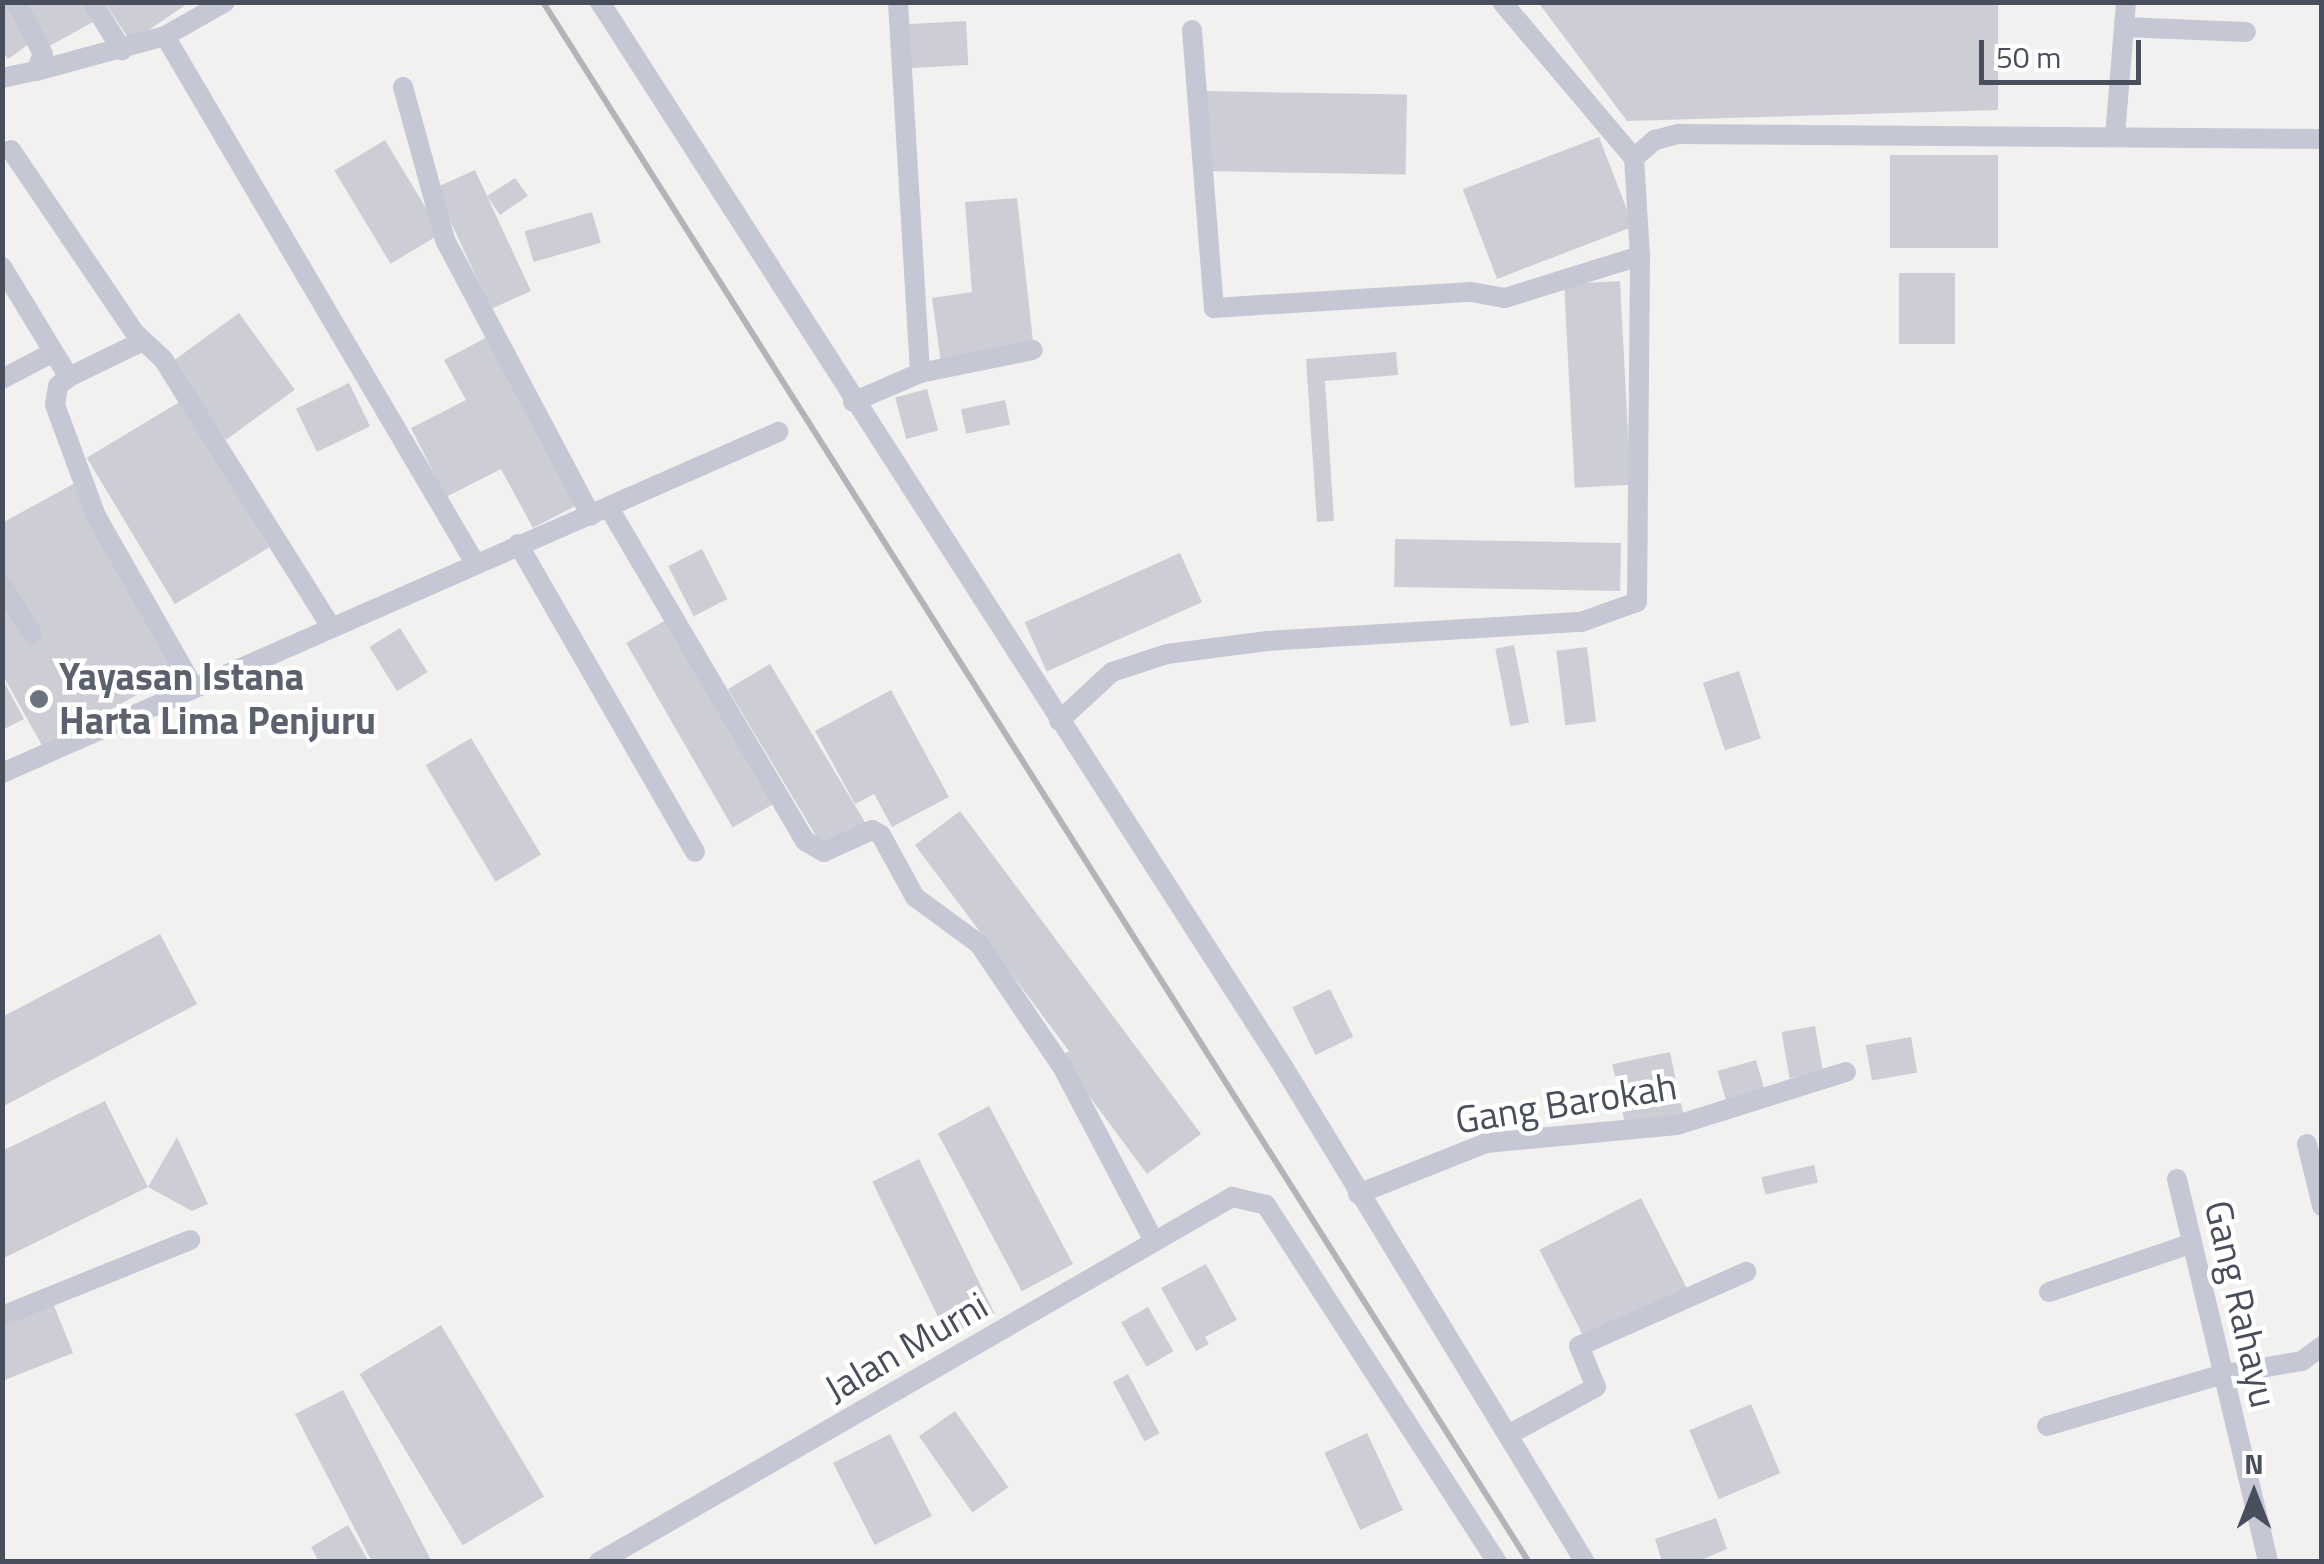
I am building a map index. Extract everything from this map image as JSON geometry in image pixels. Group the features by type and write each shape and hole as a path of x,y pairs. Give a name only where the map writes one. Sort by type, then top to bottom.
{"street":[{"path":"16,2 42,50 36,70"},
{"path":"92,2 122,50"},
{"path":"2,78 165,36 225,2"},
{"path":"600,2 853,402 1284,1068 1585,1562"},
{"path":"898,2 920,373"},
{"path":"1059,721 1112,672 1167,654 1267,641 1580,622 1629,609 1637,602 1642,578 1640,256 1634,158 1502,2"},
{"path":"2115,136 2126,2"},
{"path":"2124,27 2246,32"},
{"path":"1192,30 1214,308 1470,292 1505,298 1640,256"},
{"path":"165,36 475,564"},
{"path":"403,87 445,240 600,512 805,840 824,852 872,830 880,835 915,897 979,944 1063,1068 1154,1241"},
{"path":"1634,158 1654,140 1678,134 2322,139"},
{"path":"5,146 143,341 162,359 330,625"},
{"path":"2,267 69,377"},
{"path":"143,341 69,377 58,386 55,405 79,480 192,684"},
{"path":"853,402 920,373 1033,350"},
{"path":"2,379 52,353"},
{"path":"2,772 192,684 600,512 778,432"},
{"path":"518,544 696,852"},
{"path":"2,585 32,634"},
{"name":"Gang Barokah","path":"1358,1194 1474,1146 1677,1125 1846,1072"},
{"path":"2307,1144 2322,1206"},
{"name":"Gang Rahayu","path":"2177,1179 2220,1374 2268,1562"},
{"name":"Jalan Murni","path":"599,1562 1232,1197 1266,1205 1497,1562"},
{"path":"2,1316 190,1240"},
{"path":"2049,1292 2190,1244"},
{"path":"1508,1434 1596,1388 1579,1346 1746,1272"},
{"path":"2047,1426 2220,1374 2302,1360 2322,1346"}],"building":[{"path":"2,2 10,2 36,39 8,59 2,51"},
{"path":"18,2 82,2 93,22 44,49"},
{"path":"104,2 190,2 131,42"},
{"path":"1538,2 1998,2 1998,110 1627,121"},
{"path":"966,21 968,65 902,68 900,24"},
{"path":"1205,91 1407,95 1406,175 1204,171"},
{"path":"1599,137 1633,227 1497,279 1463,189"},
{"path":"385,140 441,233 391,264 334,170"},
{"path":"1890,155 1998,155 1998,248 1890,248"},
{"path":"475,170 531,291 491,309 435,188"},
{"path":"515,178 528,196 500,215 487,196"},
{"path":"1017,198 1034,350 941,363 932,298 972,292 965,202"},
{"path":"592,212 601,243 534,262 525,231"},
{"path":"1899,273 1955,273 1955,344 1899,344"},
{"path":"1620,281 1631,485 1575,488 1564,284"},
{"path":"239,313 295,390 226,440 170,363"},
{"path":"489,336 579,504 533,528 501,469 446,497 411,428 466,400 444,360"},
{"path":"1396,352 1398,375 1325,381 1334,521 1317,522 1306,359"},
{"path":"349,383 370,426 317,452 296,409"},
{"path":"927,389 938,431 906,439 895,398"},
{"path":"1005,400 1010,424 966,434 961,409"},
{"path":"181,401 269,548 175,604 87,458"},
{"path":"75,483 180,671 43,747 2,674 2,590 39,639 2,574 2,523"},
{"path":"1395,539 1621,543 1620,591 1394,587"},
{"path":"702,549 727,599 694,616 668,566"},
{"path":"1180,553 1202,602 1047,671 1025,622"},
{"path":"666,620 772,804 733,827 626,643"},
{"path":"400,628 428,672 397,691 369,647"},
{"path":"1514,645 1529,723 1510,726 1495,649"},
{"path":"1587,647 1596,721 1565,725 1556,651"},
{"path":"770,664 867,825 825,850 728,689"},
{"path":"1739,671 1761,739 1725,750 1703,683"},
{"path":"2,678 24,719 2,730"},
{"path":"891,690 949,797 892,827 874,794 855,804 815,731"},
{"path":"471,738 541,855 496,882 426,765"},
{"path":"960,811 1201,1134 1147,1174 1060,1057 1069,1051 915,845"},
{"path":"160,934 197,1004 2,1107 2,1017"},
{"path":"1330,989 1353,1037 1315,1055 1292,1007"},
{"path":"1815,1026 1823,1072 1790,1078 1782,1032"},
{"path":"1911,1037 1917,1072 1872,1080 1866,1045"},
{"path":"1670,1052 1684,1119 1626,1131 1612,1064"},
{"path":"1756,1060 1765,1092 1727,1103 1718,1071"},
{"path":"105,1101 148,1187 2,1259 2,1151"},
{"path":"989,1106 1073,1264 1022,1291 938,1133"},
{"path":"177,1137 208,1204 192,1211 148,1187"},
{"path":"919,1159 994,1314 948,1336 872,1182"},
{"path":"1814,1165 1818,1183 1765,1195 1761,1177"},
{"path":"1641,1198 1687,1289 1586,1341 1539,1250"},
{"path":"1206,1264 1237,1320 1205,1337 1209,1344 1196,1351 1161,1288"},
{"path":"53,1303 73,1353 2,1381 2,1324"},
{"path":"1148,1307 1174,1351 1147,1367 1121,1322"},
{"path":"441,1325 544,1496 463,1545 360,1374"},
{"path":"1128,1374 1159,1433 1144,1441 1113,1382"},
{"path":"343,1390 432,1562 372,1562 295,1414"},
{"path":"1751,1404 1780,1473 1719,1499 1689,1430"},
{"path":"955,1411 1008,1487 972,1512 919,1436"},
{"path":"1367,1433 1403,1510 1360,1530 1324,1453"},
{"path":"890,1434 932,1516 875,1545 833,1463"},
{"path":"1716,1518 1727,1549 1696,1562 1662,1562 1655,1539"},
{"path":"348,1525 369,1562 319,1562 311,1547"}],"railway":[{"path":"543,2 1529,1562"}],"place":[{"name":"Yayasan Istana Harta Lima Penjuru","path":"39,699"}]}
